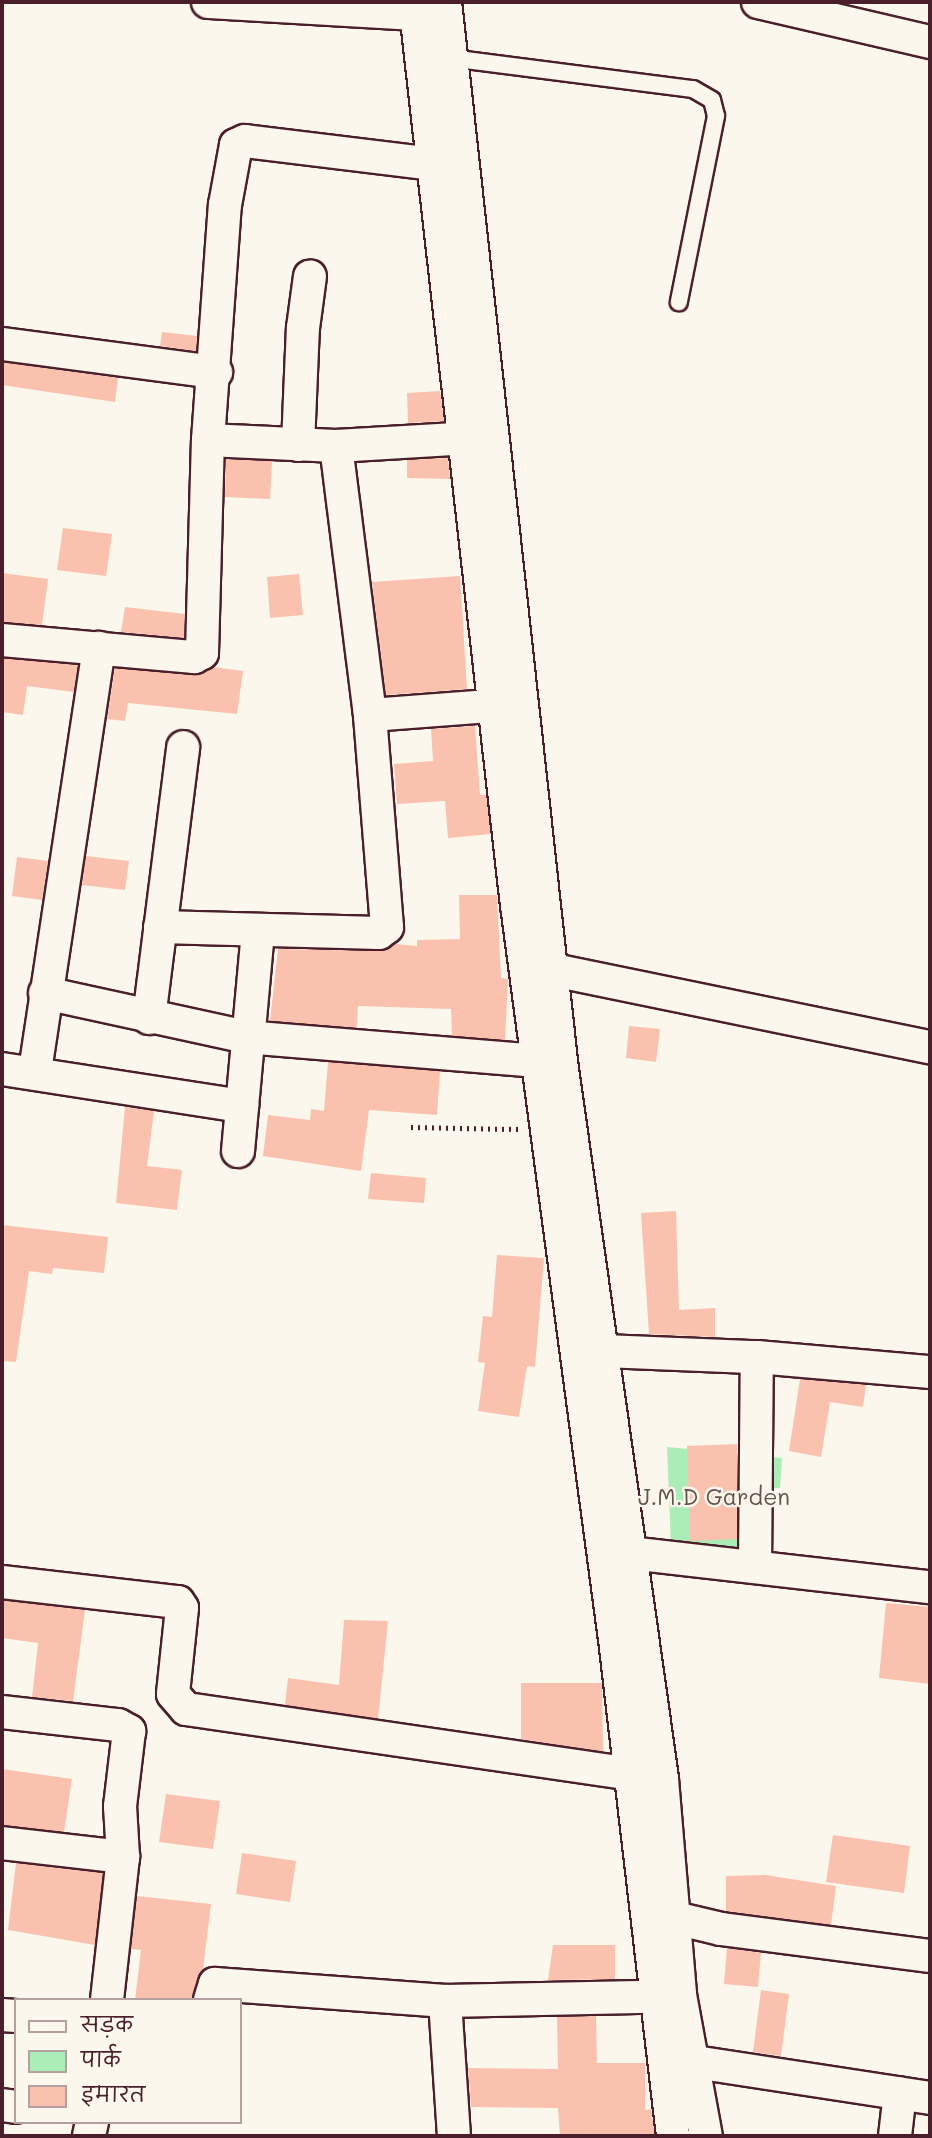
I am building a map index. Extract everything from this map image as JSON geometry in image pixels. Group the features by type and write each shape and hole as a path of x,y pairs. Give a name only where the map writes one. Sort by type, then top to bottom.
{"street":[{"path":"208,2 426,6"},
{"path":"758,2 930,42"},
{"path":"426,6 450,58 481,438 508,704 539,966 561,1062 588,1349 616,1551 662,1779 671,1917 667,1996 673,2136"},
{"path":"426,6 433,164 481,438"},
{"path":"2,640 194,657 202,653 208,440 216,372 225,205 236,145 245,141 433,164"},
{"path":"298,445 303,328 310,276"},
{"path":"2,344 216,372"},
{"path":"208,440 336,446 481,438"},
{"path":"160,927 258,932 379,933 387,927 370,715 336,446"},
{"path":"35,1071 99,648"},
{"path":"370,715 508,704"},
{"path":"149,1018 183,747"},
{"path":"238,1151 246,1037 258,932"},
{"path":"539,966 930,1046"},
{"path":"539,966 537,1061 546,1129 588,1349"},
{"path":"45,993 149,1018 246,1037 537,1061"},
{"path":"2,1069 35,1071 242,1106"},
{"path":"588,1349 757,1357 930,1372"},
{"path":"755,1567 757,1357"},
{"path":"616,1551 930,1587"},
{"path":"616,1551 629,1774 667,1996 695,2062 706,2136"},
{"path":"2,1582 178,1602 182,1608 173,1694 186,1709 662,1779"},
{"path":"2,1712 126,1727 120,1806 123,1857 107,1998"},
{"path":"2,1843 123,1857"},
{"path":"671,1917 721,1929 930,1956"},
{"path":"210,1998 212,1987 219,1984 445,2001 667,1996"},
{"path":"445,2001 454,2136"},
{"path":"695,2062 915,2095 895,2136"}],"lane":[{"path":"450,58 693,89 712,100 716,116 679,302"}],"path":[{"path":"411,1126 546,1129"}],"green space":[{"name":"J.M.D Garden","path":"667,1447 782,1458 780,1488 759,1488 756,1552 671,1547"}],"building":[{"path":"162,332 197,336 196,351 160,346"},
{"path":"2,362 118,378 115,402 2,385"},
{"path":"440,391 444,421 408,423 407,393"},
{"path":"448,458 450,479 407,478 407,460"},
{"path":"226,459 272,461 270,499 225,497"},
{"path":"63,528 112,534 106,576 57,570"},
{"path":"2,573 48,579 42,625 2,622"},
{"path":"299,574 303,615 270,618 267,577"},
{"path":"460,576 467,689 386,695 372,582"},
{"path":"125,607 185,614 184,638 121,632"},
{"path":"2,658 78,665 74,692 27,686 23,715 2,712"},
{"path":"213,667 243,671 237,714 128,703 125,721 107,719 115,668 192,675"},
{"path":"475,726 480,795 486,795 491,834 448,838 445,801 397,804 394,764 433,761 431,729"},
{"path":"86,856 129,861 125,890 82,885"},
{"path":"17,857 48,861 42,900 12,896"},
{"path":"459,895 497,895 501,978 508,979 505,1040 452,1036 451,1009 358,1006 357,1028 270,1021 278,949 378,951 395,944 417,946 417,940 460,939"},
{"path":"629,1026 660,1029 656,1062 626,1058"},
{"path":"328,1062 440,1071 437,1115 369,1110 361,1171 263,1156 268,1115 310,1120 311,1109 324,1111"},
{"path":"125,1107 154,1111 147,1166 182,1170 177,1210 116,1203"},
{"path":"371,1173 426,1178 424,1203 368,1199"},
{"path":"676,1211 679,1310 715,1308 715,1337 649,1334 641,1213"},
{"path":"2,1225 108,1237 104,1273 53,1268 52,1274 29,1271 16,1362 2,1361"},
{"path":"497,1255 544,1258 535,1367 527,1366 519,1417 478,1411 485,1363 478,1362 483,1316 492,1317"},
{"path":"800,1379 866,1385 863,1407 830,1402 821,1457 789,1451"},
{"path":"737,1444 737,1539 690,1541 687,1446"},
{"path":"2,1600 85,1610 73,1701 32,1697 38,1643 2,1638"},
{"path":"886,1603 930,1607 930,1684 879,1678"},
{"path":"344,1620 388,1621 378,1719 285,1705 288,1678 339,1685"},
{"path":"521,1683 602,1683 603,1752 521,1739"},
{"path":"2,1769 72,1779 64,1832 2,1825"},
{"path":"166,1794 220,1801 213,1849 159,1842"},
{"path":"833,1835 910,1846 904,1893 826,1882"},
{"path":"242,1853 296,1861 290,1902 236,1894"},
{"path":"16,1863 103,1873 95,1945 8,1930"},
{"path":"765,1875 836,1886 831,1925 726,1911 726,1876"},
{"path":"137,1896 211,1904 203,1970 193,1998 135,1998 141,1950 131,1949"},
{"path":"553,1945 615,1945 615,1979 548,1980"},
{"path":"727,1948 761,1953 758,1987 724,1984"},
{"path":"761,1990 789,1994 781,2056 753,2052"},
{"path":"596,2016 597,2063 645,2063 645,2110 651,2109 655,2136 560,2136 558,2108 471,2107 468,2068 558,2069 557,2017"}]}
